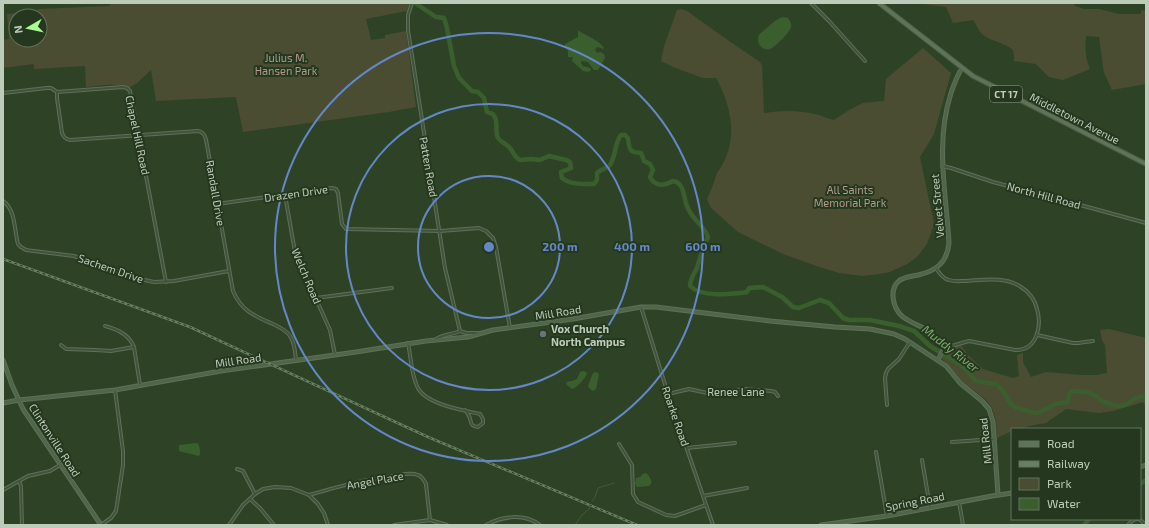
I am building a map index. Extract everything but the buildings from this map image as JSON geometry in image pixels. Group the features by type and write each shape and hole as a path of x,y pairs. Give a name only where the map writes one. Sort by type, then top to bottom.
{"main road":[{"name":"Middletown Avenue","path":"880,3 962,68 984,82 1146,164"}],"street":[{"name":"Patten Road","path":"412,3 408,15 408,30 447,280 460,331"},
{"path":"811,3 865,61"},
{"name":"Velvet Street","path":"936,268 946,255 949,243 942,166 942,143 945,114 953,88 962,68"},
{"name":"Chapel Hill Road","path":"3,92 47,88 51,88 57,92 127,88 131,95 166,282"},
{"name":"Randall Drive","path":"57,92 56,98 62,133 66,139 198,131 203,133 206,138 233,291 241,306 252,315 279,327 289,334 292,340 296,360"},
{"name":"North Hill Road","path":"942,166 993,182 1076,203 1146,224"},
{"name":"Drazen Drive","path":"217,204 332,188 336,189 338,193 342,224 346,229 440,231"},
{"name":"Welch Road","path":"285,195 295,252 330,330 335,355"},
{"name":"Sachem Drive","path":"3,201 11,210 17,241 22,249 33,252 74,256 154,282 166,282 229,271"},
{"path":"440,231 479,228 486,231 493,238 510,328"},
{"path":"936,268 941,275 949,280 1009,280 1024,288 1037,307 1037,335 1029,347 1019,350 969,341 944,346 929,332 901,315 893,301 894,291 900,280 906,277 927,273 936,268"},
{"path":"316,298 392,288"},
{"name":"Mill Road","path":"3,403 115,390 221,371 408,343 468,337 493,330 641,307 656,307 770,321 870,329 898,336 910,342 946,366 960,383 986,405 991,413 993,418 995,439 998,495"},
{"name":"Roarke Road","path":"641,307 668,394 713,525"},
{"path":"105,326 123,333 132,342 140,385"},
{"path":"435,340 438,337 460,331 481,334"},
{"path":"1037,335 1078,343 1093,341"},
{"path":"887,405 886,373 888,369 899,359 910,342"},
{"path":"408,343 415,380 422,394 434,402 465,410 480,414 483,419 483,423 476,427 472,425 469,415 465,410"},
{"path":"61,345 66,349 111,351 134,347"},
{"path":"938,360 944,346"},
{"name":"Clintonville Road","path":"3,360 23,409 101,525"},
{"name":"Renee Lane","path":"668,394 689,389 712,394 743,389 771,391 775,392 778,396"},
{"path":"101,525 111,518 116,511 123,465 123,451 115,390"},
{"path":"952,442 995,439"},
{"path":"687,448 735,443"},
{"path":"619,444 632,465 633,494 638,502 666,515 675,516 706,506"},
{"path":"876,452 887,516"},
{"path":"922,460 930,508"},
{"path":"3,490 33,474 50,471 60,464"},
{"path":"237,468 243,471 255,494"},
{"name":"Angel Place","path":"309,495 370,479 412,473 420,475 426,484 430,520"},
{"path":"19,481 21,486 22,525"},
{"path":"229,525 242,506 255,494 264,489 275,487 291,488 309,495 324,513 328,525"},
{"path":"703,496 747,488"},
{"name":"Spring Road","path":"821,525 846,524 1011,493"},
{"path":"250,499 260,508 274,525"},
{"path":"959,502 963,525"},
{"path":"486,525 495,521 514,517 527,518 540,525"},
{"path":"394,525 430,520 447,525"}],"green space":[{"name":"Julius M. Hansen Park","path":"111,3 410,3 407,11 366,19 371,40 385,38 385,35 406,31 416,107 243,132 236,97 156,101 151,70 129,88 120,85 86,87 85,66 34,69 34,64 3,68 3,40 8,39 8,48 48,48 48,9 110,6"},
{"path":"916,3 1074,3 1075,6 1084,9 1099,9 1119,14 1141,14 1141,10 1146,11 1146,84 1112,90 1104,73 1099,37 1086,36 1086,53 1090,69 1063,80 1049,77 1036,64 1014,61 1013,52 1008,46 989,39 981,32 973,20 953,23 946,7"},
{"name":"All Saints Memorial Park","path":"681,9 687,11 760,62 762,66 764,113 798,111 812,113 834,120 863,103 884,101 886,79 923,48 951,73 934,134 920,157 934,224 927,244 917,257 907,264 890,272 863,276 839,273 781,253 738,232 711,208 707,199 729,147 731,137 730,116 725,96 716,78 703,78 661,61 664,46 677,10"},
{"path":"1109,329 1146,338 1146,407 1143,402 1113,411 1099,413 1066,409 1046,423 1023,428 1011,428 1011,431 997,438 996,421 992,408 985,399 959,379 941,357 947,349 961,345 968,355 983,369 1013,378 1019,376 1017,355 1023,353 1023,362 1031,377 1046,372 1096,375 1107,373 1105,345 1102,340 1100,330"}],"water":[{"path":"784,17 788,18 791,24 788,32 772,48 767,50 764,49 758,40 759,34"},
{"path":"578,31 596,41 604,48 602,49 597,47 595,50 597,53 600,52 604,54 605,58 598,70 594,70 588,62 581,61 583,66 590,68 591,70 589,72 583,71 572,61 573,57 568,57 568,51 565,44 578,37"},
{"path":"583,371 587,374 579,385 572,389 567,385 566,382 577,379 580,372"},
{"path":"596,372 599,374 596,389 593,391 588,386 593,373"},
{"path":"197,443 200,450 199,456 179,451 179,445"},
{"path":"646,473 651,480 650,485 637,487 635,484 636,478"}],"waterway":[{"name":"Muddy River","path":"415,3 436,17 444,18 454,66 459,78 472,91 478,92 484,98 487,112 493,114 496,119 496,132 500,141 510,148 518,159 540,160 549,156 566,160 570,162 571,168 561,172 562,178 573,183 594,184 597,180 597,173 608,167 611,163 619,138 621,135 625,135 628,138 630,149 634,152 641,153 644,161 650,164 653,170 650,177 654,183 663,185 673,181 680,184 689,211 704,229 708,237 691,281 690,286 695,290 709,294 725,294 747,292 749,288 763,287 782,297 793,307 799,308 820,300 829,303 843,318 849,320 870,320 899,326 914,331 930,346 961,365 976,381 996,384 1003,391 1011,404 1015,407 1031,412 1037,413 1056,404 1068,402 1069,394 1072,391 1089,393 1112,405 1118,406 1127,404 1138,397 1146,398"},
{"name":"Muddy River","path":"1141,483 1146,480"},
{"path":"592,501 598,488 614,483"},
{"path":"575,525 590,506"},
{"name":"Muddy River","path":"1084,525 1088,520"}],"railway":[{"path":"3,259 190,327 428,437 637,525"}],"place":[{"name":"Vox Church North Campus","path":"543,334"}]}
